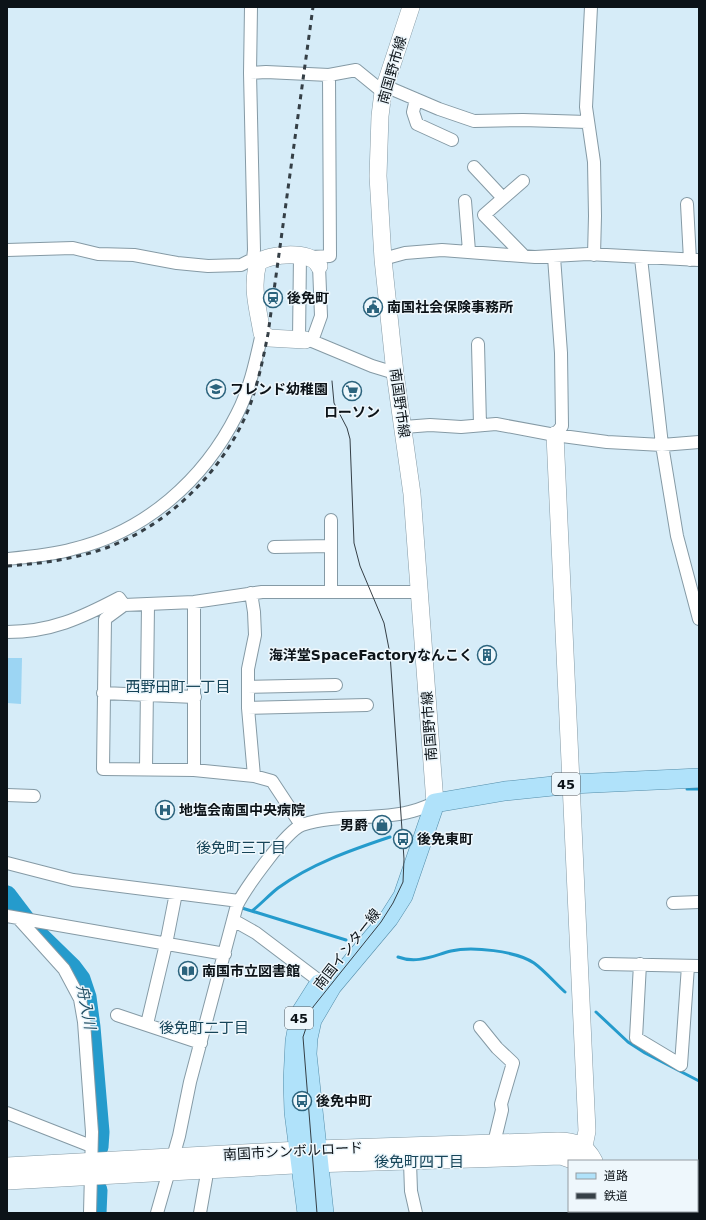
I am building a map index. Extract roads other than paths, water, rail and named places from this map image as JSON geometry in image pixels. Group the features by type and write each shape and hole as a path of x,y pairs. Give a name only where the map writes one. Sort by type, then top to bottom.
{"main road":[{"name":"45","path":"435,803 504,791 572,784 699,778"},
{"name":"南国インター線","path":"324,1213 309,1157 294,1112 293,1081 295,1037 300,1014 326,986 394,886 416,861 435,803"},
{"name":"南国インター線","path":"307,1213 309,1157"}],"street":[{"path":"7,559 73,550 101,541 122,532 154,512 183,489 206,463 222,441 238,413 257,359 262,333 254,285 256,261 254,242 250,74 251,7"},
{"name":"南国野市線","path":"411,7 384,89 380,116 378,176 382,259 395,373 404,427 412,494 435,803"},
{"path":"591,7 586,107 594,162 596,216 594,255"},
{"path":"250,74 266,72 329,75 356,70 384,89 416,99 474,121 523,120 587,122"},
{"path":"7,250 73,248 98,254 134,255 177,263 208,266 241,264 270,257 310,259 330,256 329,75"},
{"path":"416,99 413,112 417,124 452,140"},
{"path":"474,167 503,198"},
{"path":"523,180 484,215 524,256"},
{"path":"465,201 469,251"},
{"path":"382,259 405,253 426,250 469,251 524,256 554,257 574,254 694,260 688,204"},
{"path":"554,257 561,353 562,426 555,435 587,1132 584,1146 576,1160"},
{"path":"641,258 662,445 677,536 699,619"},
{"path":"305,340 310,259"},
{"path":"305,340 321,316 310,259"},
{"path":"262,333 269,338 305,340 372,366 395,373"},
{"path":"478,344 480,425"},
{"path":"404,427 430,425 461,427 496,424 555,435 606,442 662,445 699,442"},
{"path":"331,520 331,592"},
{"path":"274,547 331,546"},
{"path":"301,825 272,781 254,776 194,770 146,768 103,769 105,619 124,605 194,602 251,593 419,592"},
{"path":"251,593 255,634 248,668 248,708 254,776"},
{"path":"7,632 44,630 82,618 119,598 124,605"},
{"path":"194,602 194,770"},
{"path":"146,768 148,605"},
{"path":"248,687 336,685"},
{"path":"103,693 195,696"},
{"path":"248,708 367,705"},
{"path":"7,795 34,796"},
{"path":"157,1213 233,920 239,901 255,877 284,842 301,825 331,820 409,812 435,803"},
{"path":"7,863 73,880 239,901"},
{"path":"147,1024 166,944 176,893"},
{"path":"673,903 699,902"},
{"path":"16,917 225,954"},
{"path":"16,917 64,969 80,999 84,1022 92,1132 90,1213"},
{"path":"233,920 256,933 326,986"},
{"path":"605,964 640,964 694,966 681,1065 636,1038 640,964"},
{"path":"117,1015 201,1043"},
{"path":"480,1027 496,1048 514,1063 501,1104 502,1110 494,1142"},
{"path":"7,1114 91,1162"},
{"name":"南国市シンボルロード","path":"7,1166 91,1162 170,1166 309,1157 494,1142 566,1141 584,1146"},
{"path":"584,1146 593,1160"},
{"name":"南国市シンボルロード","path":"309,1157 410,1162 561,1156 572,1160"},
{"name":"南国市シンボルロード","path":"7,1181 91,1162"},
{"path":"410,1162 411,1191 416,1213"},
{"path":"200,1213 206,1179"}],"waterway":[{"path":"687,789 699,789"},
{"path":"252,911 278,888 304,872 346,853 390,837"},
{"name":"舟入川","path":"7,895 32,928 72,967 81,979 87,997 91,1027 100,1132 99,1147"},
{"path":"242,908 346,940"},
{"path":"398,957 412,960 431,957 451,951 470,949 482,949 516,955 534,963 565,992"},
{"path":"596,1012 628,1042 645,1053 699,1081"},
{"name":"舟入川","path":"97,1213 98,1190"}],"tram line":[{"path":"317,1213 303,1037 313,1007 381,922 393,903 403,882 404,859 390,654 384,623 360,566 354,543 350,439 347,428 334,403 332,381"}],"railway":[{"path":"7,566 75,557 97,551 122,541 145,529 168,514 188,496 224,455 238,432 255,390 268,334 313,7"}],"place":[{"name":"後免町","path":"273,298"},
{"name":"南国社会保険事務所","path":"373,307"},
{"name":"フレンド幼稚園","path":"216,389"},
{"name":"ローソン","path":"352,391"},
{"name":"海洋堂SpaceFactoryなんこく","path":"487,655"},
{"name":"地塩会南国中央病院","path":"165,810"},
{"name":"男爵","path":"382,825"},
{"name":"後免東町","path":"403,839"},
{"name":"南国市立図書館","path":"188,971"},
{"name":"後免中町","path":"302,1101"}],"district":[{"name":"西野田町一丁目","path":"178,687"},
{"name":"後免町三丁目","path":"241,848"},
{"name":"後免町二丁目","path":"204,1028"},
{"name":"後免町四丁目","path":"419,1162"}]}
